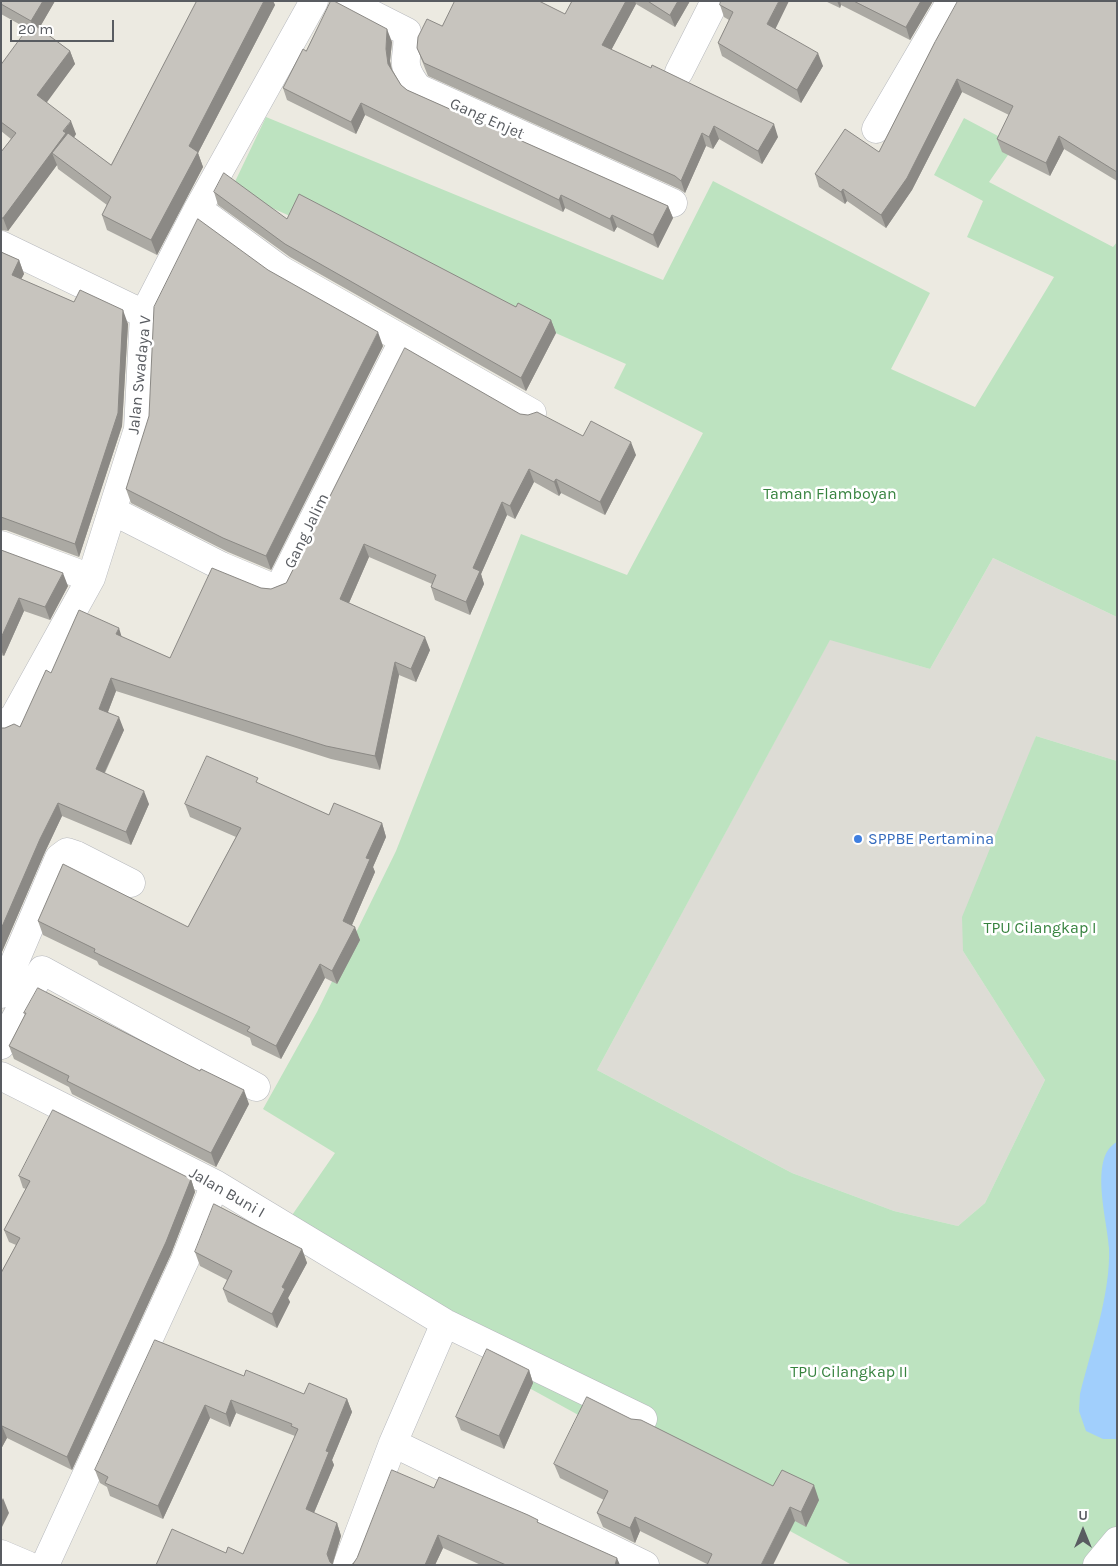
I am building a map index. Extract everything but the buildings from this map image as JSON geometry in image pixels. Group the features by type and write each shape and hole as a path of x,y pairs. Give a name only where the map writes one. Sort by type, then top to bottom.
{"street":[{"name":"Jalan Swadaya V","path":"1,722 9,726 91,578 138,429 144,314 198,209 314,1"},
{"name":"Gang Enjet","path":"346,1 407,32 406,66 410,78 418,88 673,203"},
{"path":"680,72 716,1"},
{"path":"876,128 951,1"},
{"path":"198,209 281,270 532,413"},
{"path":"1,245 144,314"},
{"name":"Gang Jalim","path":"113,511 221,566 271,586 280,584 403,341"},
{"path":"1,545 91,578"},
{"path":"1,994 59,858 67,852 76,855 131,883"},
{"path":"1,1045 42,970 256,1087"},
{"name":"Jalan Buni I","path":"1,1076 216,1184 445,1323 643,1419"},
{"path":"45,1565 185,1260 216,1184"},
{"path":"347,1565 393,1443 445,1323"},
{"path":"393,1443 645,1565"},
{"path":"1097,1565 1117,1541"},
{"path":"1,1554 27,1565"}],"shaded area":[{"name":"SPPBE Pertamina","path":"993,558 1117,617 1117,761 1036,736 963,951 1045,1080 985,1203 958,1226 894,1211 792,1173 597,1070 830,639 930,669"}],"green space":[{"path":"266,117 663,280 713,181 930,293 891,369 975,407 1054,277 967,237 983,201 934,175 964,118 1015,145 989,182 1113,247 1117,242 1117,617 993,558 930,669 830,640 597,1070 792,1173 894,1211 958,1226 985,1203 1045,1080 963,951 962,917 1036,736 1117,761 1117,1565 852,1565 489,1366 494,1339 288,1221 335,1153 263,1109 317,1012 396,851 521,534 627,575 703,433 614,388 626,364 231,190"}],"water":[{"path":"1117,1142 1117,1439 1103,1439 1086,1431 1079,1411 1080,1394 1104,1302 1109,1265 1109,1248 1101,1175 1103,1161 1108,1150"}],"place":[{"name":"SPPBE Pertamina","path":"858,839"}],"park label":[{"name":"Taman Flamboyan","path":"830,494"},
{"name":"TPU Cilangkap I","path":"1040,928"},
{"name":"TPU Cilangkap II","path":"849,1372"}]}
